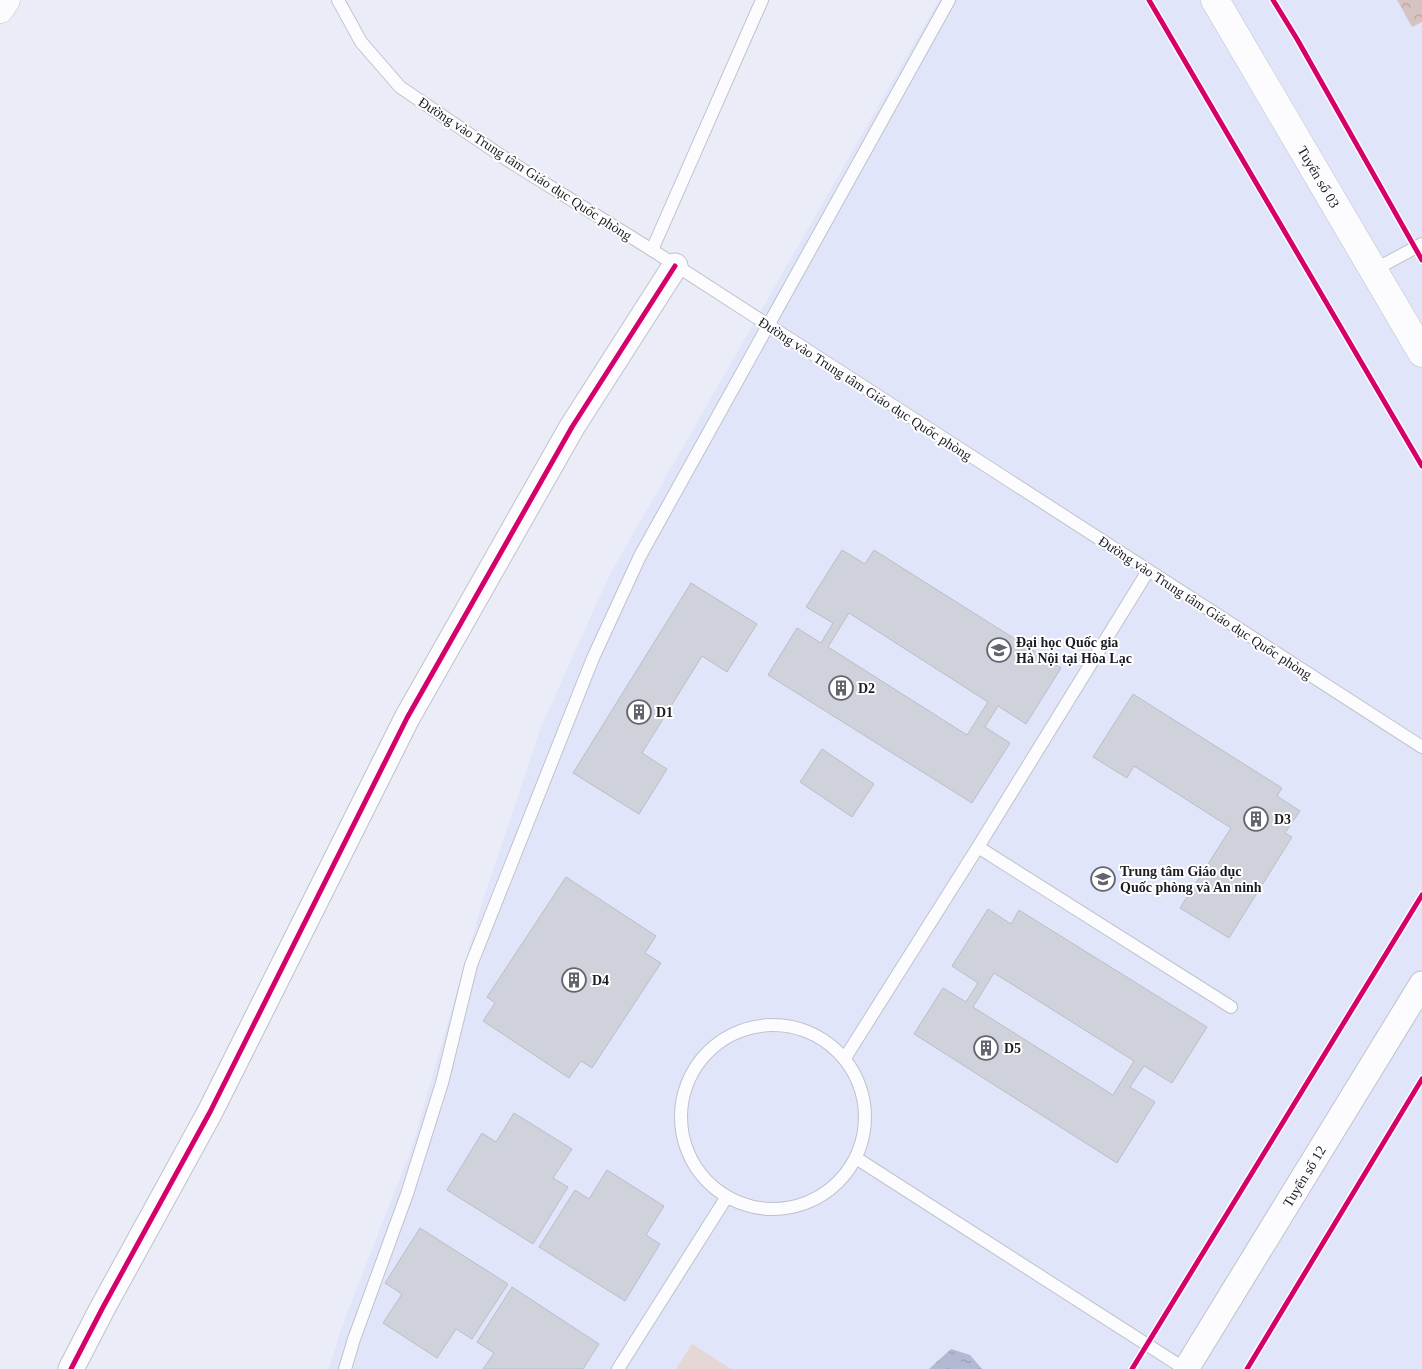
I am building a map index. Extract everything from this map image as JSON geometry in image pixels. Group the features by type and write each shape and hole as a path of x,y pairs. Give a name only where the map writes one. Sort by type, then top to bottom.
{"main road":[{"path":"0,9 6,0"},
{"name":"Tuyến số 03","path":"1215,0 1422,353"}],"street":[{"path":"71,1369 210,1112 407,718 572,428 675,266"},
{"name":"Tuyến số 12","path":"1185,1369 1422,984"}],"lane":[{"name":"Đường vào Trung tâm Giáo dục Quốc phòng","path":"338,0 360,42 400,87 509,161 652,250 768,327 1422,747"},
{"path":"652,250 762,0"},
{"path":"345,1369 354,1339 407,1194 442,1083 471,965 593,658 640,556 949,0"},
{"path":"1374,270 1422,244"},
{"path":"845,1058 1148,571"},
{"path":"978,847 1232,1007"},
{"path":"766,1024 796,1027 823,1039 845,1058 858,1081 865,1107 865,1133 856,1158 843,1179 823,1196 800,1206 775,1210 750,1207 726,1198 703,1178 687,1154 680,1125 682,1096 693,1068 712,1046 737,1031 766,1024"},
{"path":"856,1158 1185,1369"},
{"path":"618,1369 726,1198"}],"shaded area":[{"name":"Đại học Quốc gia Hà Nội tại Hòa Lạc","path":"939,0 1422,0 1422,1369 329,1369 341,1329 412,1147 484,897 542,725 609,576"},
{"path":"692,1344 731,1369 676,1369"}],"green space":[{"path":"1397,0 1422,0 1422,22 1412,27"}],"water":[{"path":"951,1349 970,1355 982,1369 929,1369"}],"building":[{"name":"D2","path":"842,550 865,564 874,550 1061,668 1026,724 998,706 985,727 1010,743 972,803 768,675 797,628 821,643 833,623 806,607","holes":["849,613 988,702 967,735 828,647"]},
{"name":"D1","path":"691,583 757,624 727,672 702,656 642,753 667,769 639,814 573,773"},
{"name":"D3","path":"1133,694 1282,788 1277,796 1300,811 1285,833 1292,837 1229,938 1180,908 1231,828 1134,766 1127,778 1093,757"},
{"path":"822,749 874,784 852,817 800,782"},
{"name":"D4","path":"566,877 656,936 645,953 661,963 592,1068 581,1061 569,1078 483,1021 495,1003 487,997"},
{"name":"D5","path":"988,909 1011,924 1019,910 1207,1027 1172,1083 1144,1066 1130,1087 1155,1102 1117,1163 914,1034 943,988 966,1002 978,983 952,966","holes":["994,973 1134,1061 1113,1095 973,1007"]},
{"path":"514,1113 572,1149 553,1178 568,1187 533,1244 447,1190 482,1133 496,1142"},
{"path":"607,1170 664,1206 646,1235 660,1244 625,1301 539,1247 575,1190 589,1199"},
{"path":"420,1228 508,1284 472,1339 456,1329 437,1358 383,1323 402,1294 385,1283"},
{"path":"512,1287 599,1344 583,1369 483,1369 494,1353 477,1342"}],"cycle path":[{"path":"1149,0 1422,466"},
{"path":"1273,0 1422,260"},
{"path":"71,1369 210,1112 407,718 572,427 675,266"},
{"path":"1132,1369 1422,895"},
{"path":"1247,1369 1422,1079"}],"place":[{"name":"Đại học Quốc gia Hà Nội tại Hòa Lạc","path":"999,650"},
{"name":"D2","path":"841,688"},
{"name":"D1","path":"639,712"},
{"name":"D3","path":"1256,819"},
{"name":"Trung tâm Giáo dục Quốc phòng và An ninh","path":"1103,879"},
{"name":"D4","path":"574,980"},
{"name":"D5","path":"986,1048"}]}
